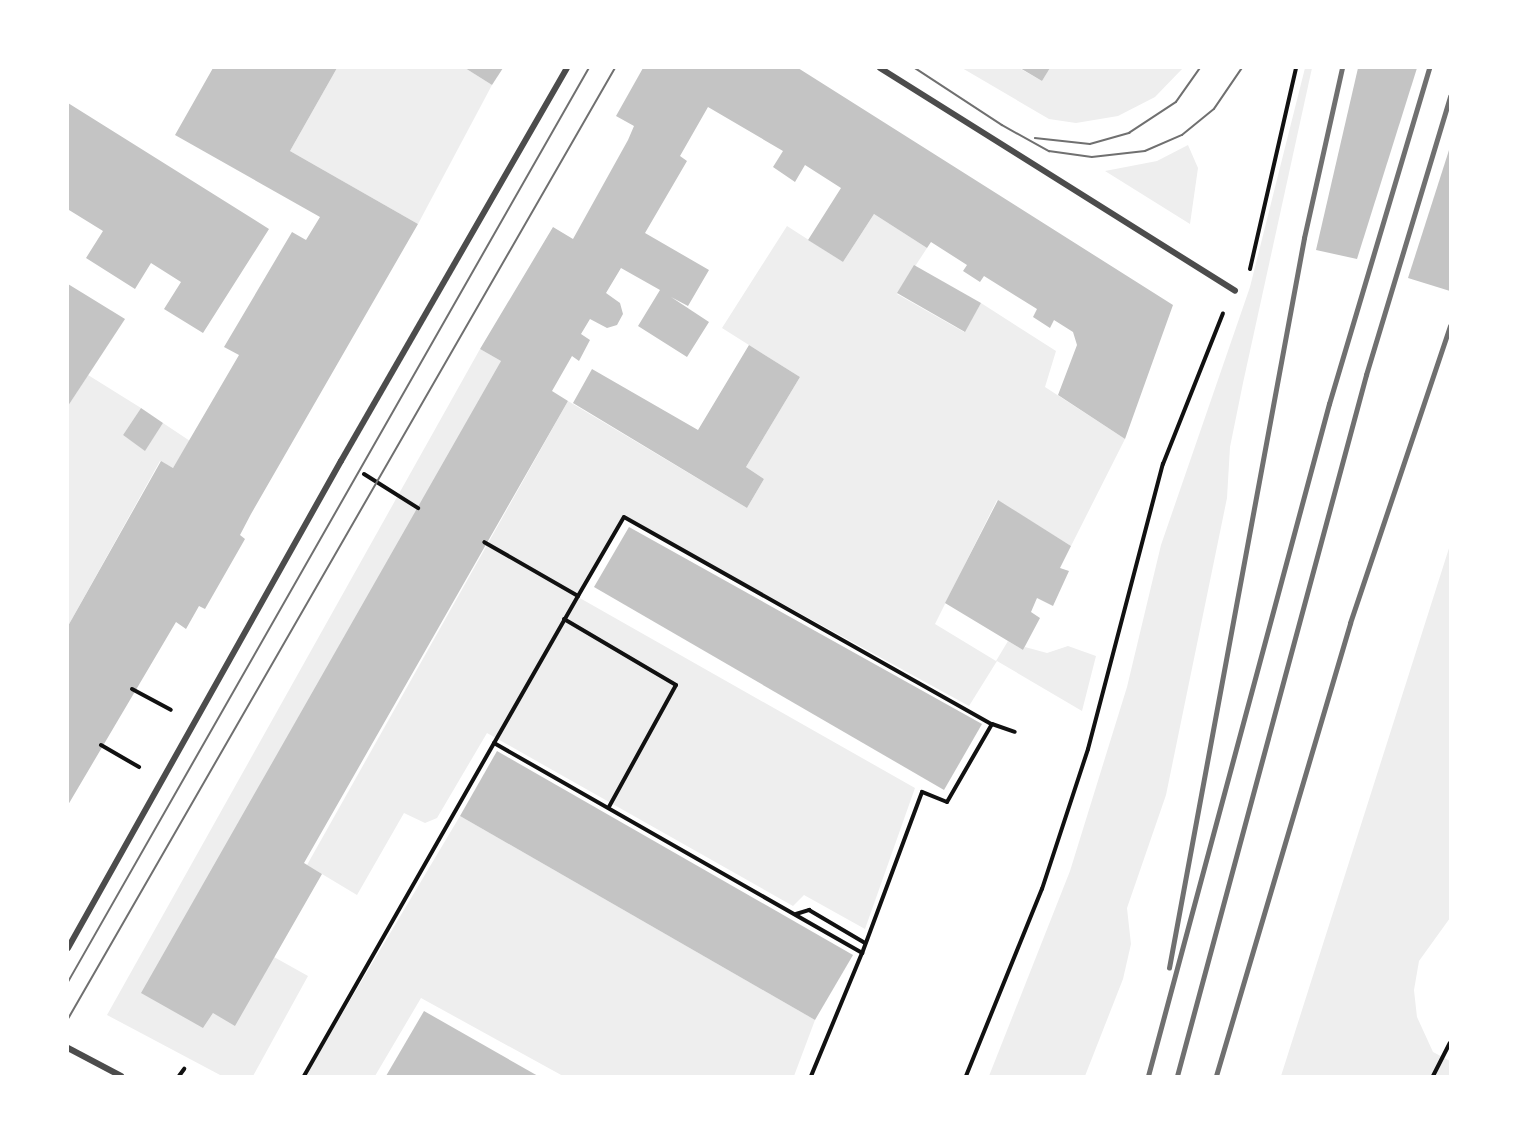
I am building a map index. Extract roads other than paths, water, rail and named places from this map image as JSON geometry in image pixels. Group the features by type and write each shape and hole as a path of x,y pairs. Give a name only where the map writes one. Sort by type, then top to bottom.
{"street":[{"path":"68,948 567,68"},
{"path":"880,68 1235,291"},
{"path":"68,1048 121,1077"}],"tram line":[{"path":"68,982 589,68"},
{"path":"68,1019 615,68"},
{"path":"915,68 1002,125 1049,151 1092,157 1145,151 1182,135 1214,109 1242,68"},
{"path":"1035,138 1090,144 1129,133 1176,102 1200,68"}],"railway":[{"path":"1169,968 1304,238 1342,68"},
{"path":"1148,1076 1329,404 1429,68"},
{"path":"1177,1076 1366,375 1450,96"},
{"path":"1216,1076 1350,623 1450,326"}]}
